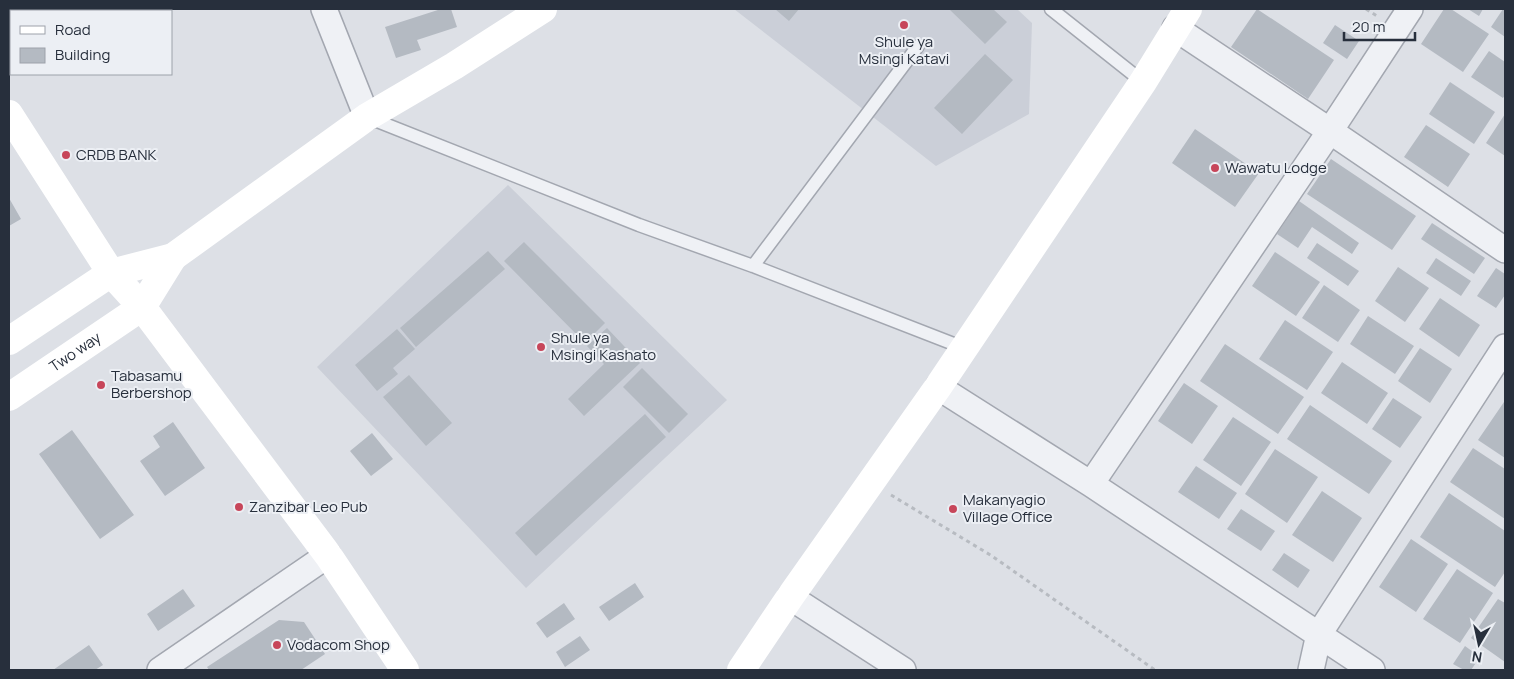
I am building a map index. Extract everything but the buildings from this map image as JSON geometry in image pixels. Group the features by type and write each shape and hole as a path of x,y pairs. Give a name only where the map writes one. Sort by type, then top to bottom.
{"street":[{"path":"324,9 368,117"},
{"path":"9,341 111,273 173,257 368,117 454,66 543,9"},
{"path":"1091,484 1330,131 1410,9"},
{"path":"741,670 964,348 1143,82 1182,18 1330,131 1505,250"},
{"path":"9,114 111,273 142,307 328,555 405,670"},
{"path":"142,307 173,257"},
{"name":"Two way","path":"9,397 142,307"},
{"path":"1311,670 1318,634 1505,347"},
{"path":"938,386 1091,484 1372,670"},
{"path":"160,670 328,555"},
{"path":"790,597 903,670"}],"lane":[{"path":"1051,9 1143,82"},
{"path":"753,266 918,46"},
{"path":"368,117 639,225 753,266 964,348"}],"path":[{"path":"870,482 992,556 1155,670"}],"shaded area":[{"path":"734,9 1017,9 1032,23 1029,114 936,166"},
{"path":"508,185 727,400 526,588 317,367"}],"place":[{"name":"Shule ya Msingi Katavi","path":"904,25"},
{"name":"CRDB BANK","path":"66,155"},
{"name":"Wawatu Lodge","path":"1215,168"},
{"name":"Shule ya Msingi Kashato","path":"541,347"},
{"name":"Tabasamu Berbershop","path":"101,385"},
{"name":"Zanzibar Leo Pub","path":"239,507"},
{"name":"Makanyagio Village Office","path":"953,509"},
{"name":"Vodacom Shop","path":"277,645"}]}
